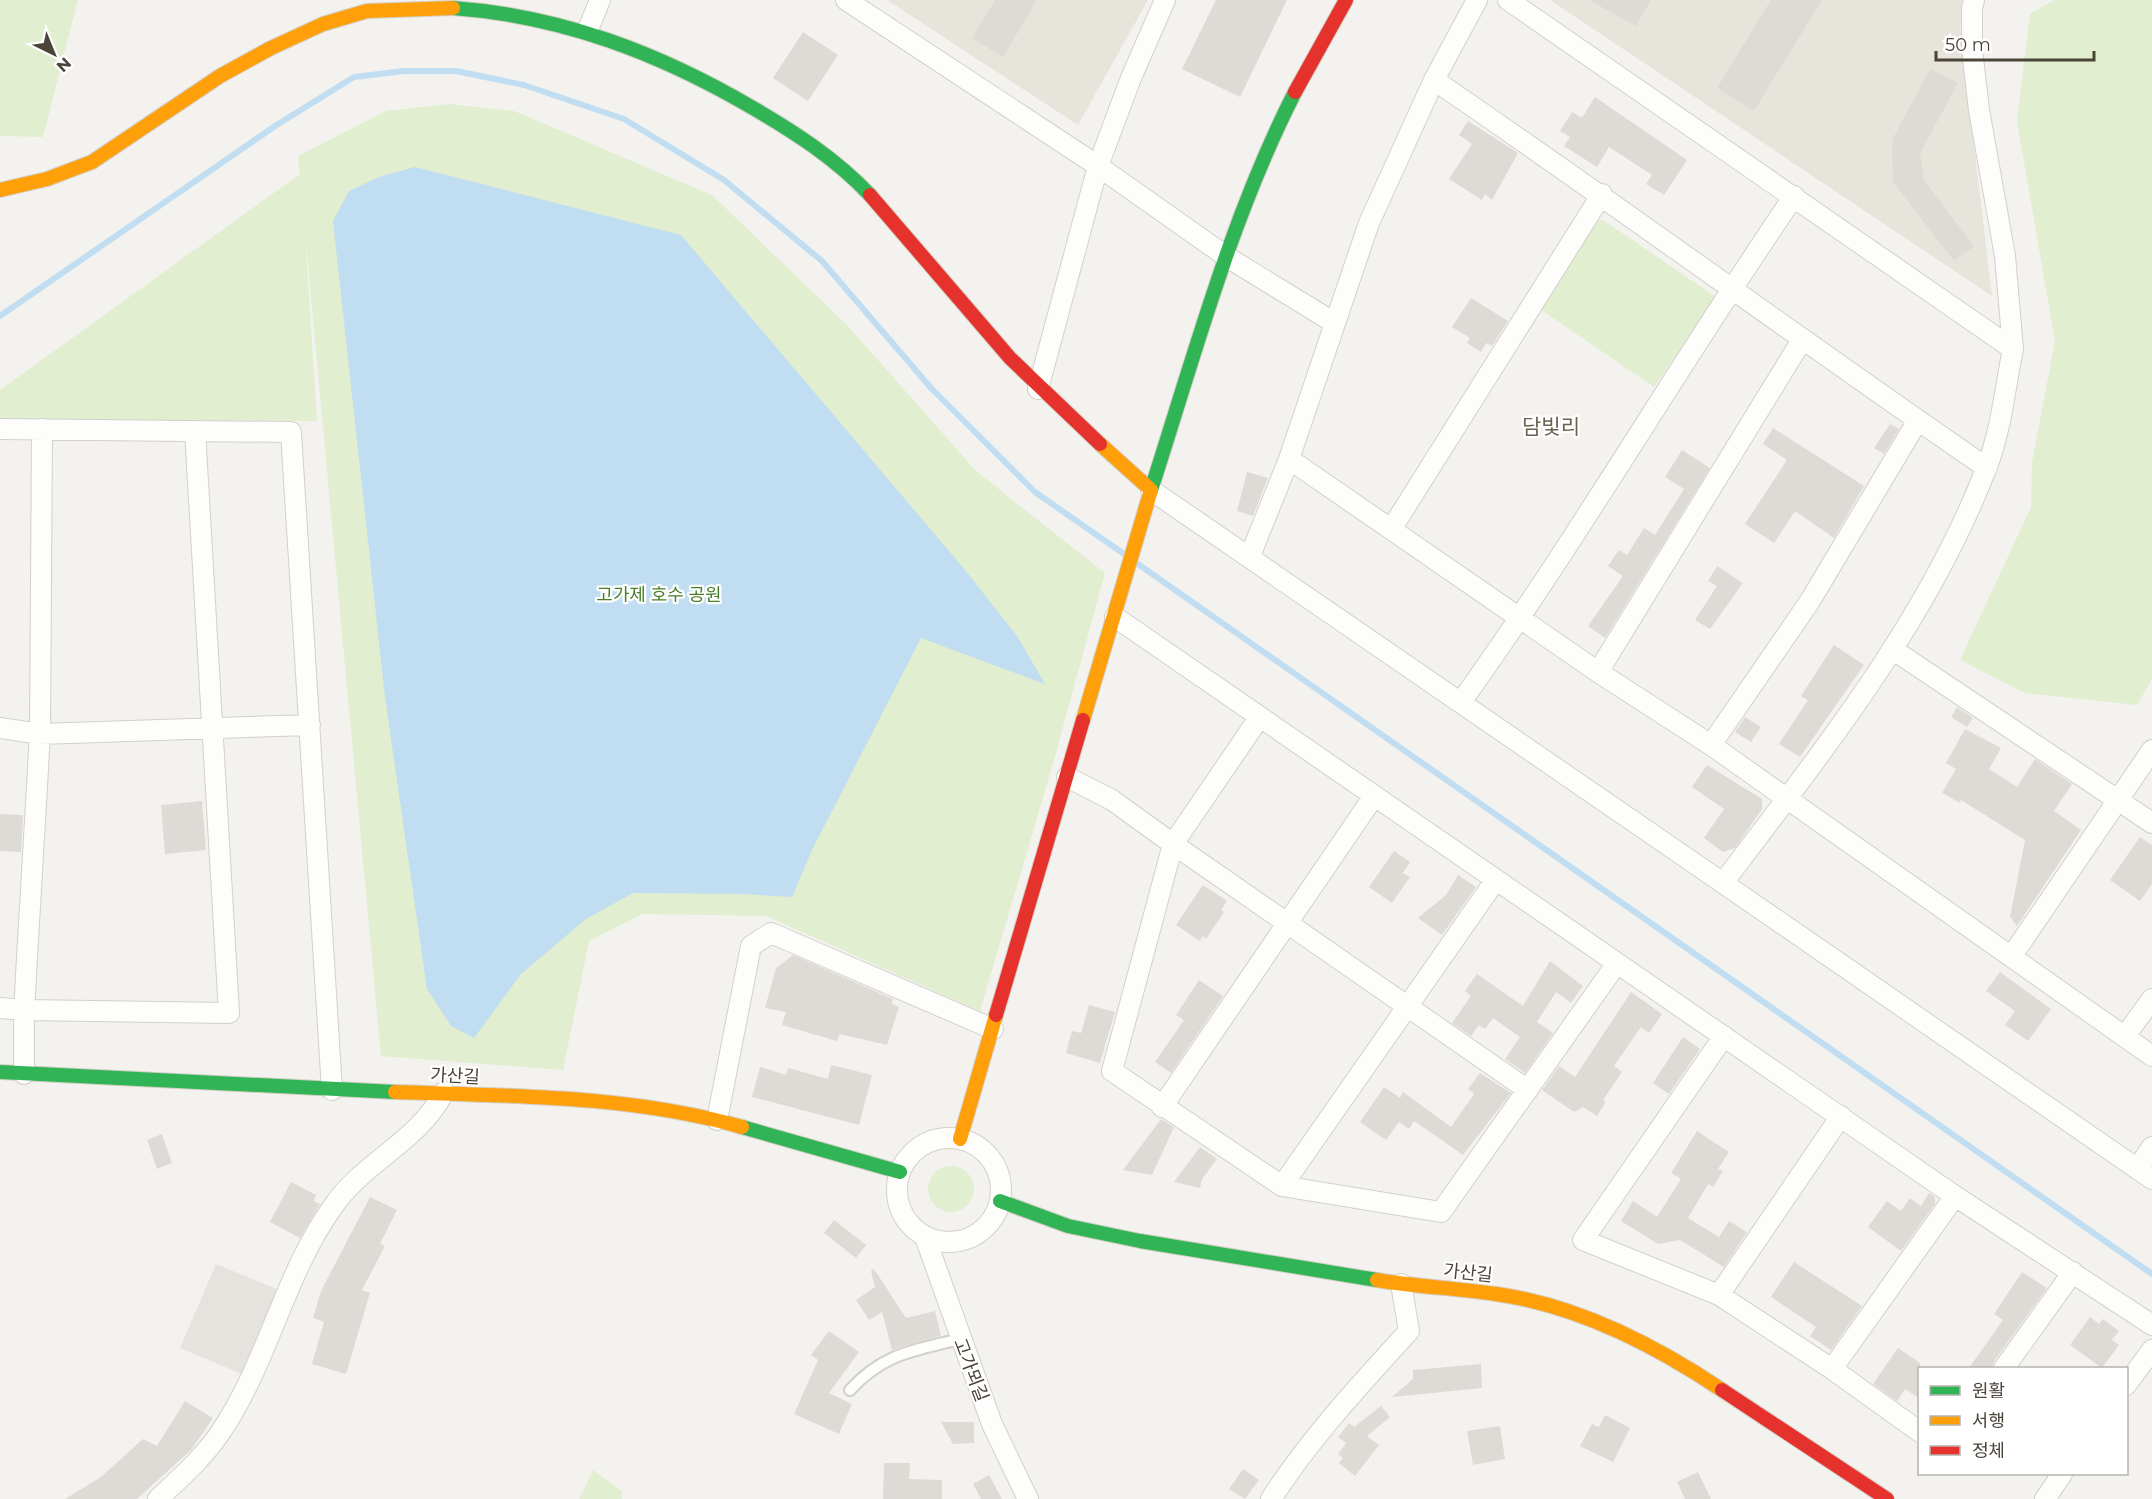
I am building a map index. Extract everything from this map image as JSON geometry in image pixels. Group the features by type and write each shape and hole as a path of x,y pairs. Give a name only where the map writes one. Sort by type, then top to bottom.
{"street":[{"path":"589,27 600,0"},
{"path":"846,0 1098,166 1227,257 1333,322"},
{"path":"1038,389 1098,166 1131,78 1165,0"},
{"path":"960,1139 1118,609 1143,514 1227,257 1266,149 1328,29 1346,0"},
{"path":"1250,556 1289,459 1333,322 1369,223 1434,80 1477,0"},
{"path":"1508,0 2013,349"},
{"path":"1723,883 1855,706 1892,649 1940,568 1987,468 2013,349 2005,256 1979,110 1972,49 1971,8 1974,0"},
{"path":"0,190 45,181 94,161 148,122 225,74 305,31 352,13 432,4 519,11 589,27 694,73 797,134 844,170 891,214 988,336 1038,389 1151,490 2145,1174 2152,1147"},
{"path":"1434,80 1602,194 1802,340 1987,468"},
{"path":"1392,528 1602,194"},
{"path":"1461,702 1521,618 1620,466 1731,288 1794,196"},
{"path":"1598,672 1802,340"},
{"path":"1711,745 1810,601 1918,420"},
{"path":"0,429 291,432 332,1090"},
{"path":"24,1074 24,1010 40,734 42,429"},
{"path":"0,1008 229,1013 195,431"},
{"path":"1289,459 1598,672 1711,745 2152,1056"},
{"path":"1118,609 1258,718 1955,1196 2152,1325"},
{"path":"1892,649 2152,822"},
{"path":"1258,718 1173,844 1112,1071 1162,1107 1282,1186 1441,1212 1617,963"},
{"path":"0,728 40,734 310,725"},
{"path":"2011,957 2152,750"},
{"path":"1068,777 1112,800 1528,1090"},
{"path":"1162,1107 1374,796"},
{"path":"1282,1186 1495,881"},
{"path":"717,1119 751,945 771,933 993,1029"},
{"path":"2125,1036 2152,999"},
{"path":"1724,1036 1583,1240 1719,1295 1832,1369 1918,1431"},
{"name":"가산길","path":"0,1072 332,1090 444,1092 620,1104 717,1119 900,1172"},
{"path":"158,1499 189,1470 220,1432 250,1378 317,1232 334,1204 353,1184 421,1126 435,1109 444,1092"},
{"path":"1719,1295 1841,1116"},
{"path":"945,1138 960,1139 975,1145 988,1155 997,1169 1001,1185 1000,1201 990,1223 971,1238 956,1243 940,1242 925,1237 913,1229 903,1217 897,1202 896,1187 907,1159 930,1141 945,1138"},
{"path":"1832,1369 1955,1196"},
{"name":"가산길","path":"1000,1201 1068,1226 1140,1241 1401,1284 1498,1294 1578,1315 1653,1347 1887,1499"},
{"name":"고가뫼길","path":"925,1237 992,1424 1028,1499"},
{"path":"2005,1367 2073,1272"},
{"path":"1271,1499 1327,1420 1409,1331 1401,1284"},
{"path":"2128,1384 2152,1350"},
{"path":"2045,1499 2061,1475"}],"lane":[{"path":"850,1390 874,1367 892,1358 960,1339"}],"shaded area":[{"path":"887,0 1148,0 1078,125"},
{"path":"1550,0 1968,0 1960,26 1992,296"},
{"path":"216,1264 279,1290 244,1375 180,1348"}],"green space":[{"path":"0,0 78,0 43,137 0,136"},
{"path":"2054,0 2152,0 2152,679 2137,705 2025,693 1960,660 2031,507 2032,462 2055,342 2017,121 2030,14"},
{"name":"고가제 호수 공원","path":"449,104 514,111 712,195 847,325 977,472 1105,573 1052,767 980,1011 766,916 642,914 589,941 563,1070 381,1056 305,232 317,421 0,420 0,390 300,174 298,156 386,111"},
{"path":"1593,219 1603,220 1716,297 1654,387 1534,305"},
{"path":"951,1166 967,1173 974,1189 967,1205 951,1212 935,1205 928,1189 935,1173"},
{"path":"593,1470 622,1491 622,1499 579,1499"}],"water":[{"name":"고가제 호수 공원","path":"415,167 681,235 965,570 1017,636 1045,684 921,638 812,850 792,897 633,893 586,919 521,974 474,1038 451,1026 427,989 385,697 333,221 349,191 379,177"}],"building":[{"path":"995,0 1037,0 1003,57 972,38"},
{"path":"1216,0 1287,0 1240,97 1182,69"},
{"path":"1589,0 1651,0 1636,26"},
{"path":"1771,0 1822,0 1754,111 1717,88"},
{"path":"803,32 838,55 808,101 773,78"},
{"path":"1930,69 1958,83 1920,153 1924,180 1974,246 1954,261 1893,182 1892,140"},
{"path":"1595,97 1687,160 1664,195 1646,184 1652,175 1609,147 1597,167 1564,146 1570,137 1560,131 1572,112 1582,118"},
{"path":"1468,121 1518,153 1492,200 1485,194 1482,200 1449,179 1472,144 1459,135"},
{"path":"1471,298 1508,321 1492,346 1486,343 1481,352 1467,343 1470,338 1452,327"},
{"path":"1890,424 1899,429 1884,454 1874,448"},
{"path":"1773,428 1864,486 1834,538 1795,511 1774,543 1745,524 1787,460 1763,444"},
{"path":"1682,450 1710,468 1605,638 1588,626 1623,576 1608,566 1619,550 1627,555 1644,528 1655,535 1684,489 1665,477"},
{"path":"1247,472 1268,478 1253,516 1237,511"},
{"path":"1717,566 1743,583 1710,629 1695,620 1717,586 1708,581"},
{"path":"1834,645 1864,665 1800,757 1779,744 1808,700 1801,696"},
{"path":"1957,707 1973,718 1967,727 1951,717"},
{"path":"1745,717 1761,727 1751,742 1735,732"},
{"path":"1965,729 2001,748 1989,769 2017,787 2035,759 2072,784 2054,811 2081,830 2017,926 2010,917 2025,840 1961,800 1960,803 1942,793 1956,769 1946,763"},
{"path":"1707,765 1762,799 1762,809 1735,848 1723,852 1704,838 1724,809 1692,787"},
{"path":"202,801 206,850 165,854 161,805"},
{"path":"0,814 23,815 21,852 0,851"},
{"path":"2140,837 2152,845 2152,884 2140,901 2110,880"},
{"path":"1394,851 1410,862 1403,873 1410,877 1392,903 1369,887"},
{"path":"1458,875 1476,887 1442,935 1418,918 1446,895"},
{"path":"1203,885 1227,901 1221,910 1224,912 1206,939 1203,936 1200,941 1176,925"},
{"path":"793,955 893,999 892,1004 899,1007 887,1045 840,1034 837,1041 782,1025 786,1012 765,1008 776,968"},
{"path":"1550,961 1583,986 1571,1003 1556,992 1537,1022 1553,1033 1525,1073 1505,1059 1520,1037 1493,1018 1485,1029 1479,1025 1471,1036 1452,1023 1471,996 1465,991 1477,974 1523,1006"},
{"path":"2000,972 2051,1009 2028,1041 2005,1025 2015,1011 1986,991"},
{"path":"1199,980 1223,996 1171,1073 1155,1062 1184,1020 1176,1015"},
{"path":"1631,992 1662,1014 1649,1033 1641,1027 1614,1066 1622,1072 1603,1100 1606,1102 1597,1116 1583,1107 1574,1112 1542,1090 1559,1066 1575,1077"},
{"path":"1089,1005 1115,1012 1100,1063 1066,1053 1072,1031 1081,1033"},
{"path":"1683,1037 1700,1049 1669,1094 1653,1083"},
{"path":"831,1065 872,1075 859,1125 752,1097 760,1067 786,1075 788,1068 828,1079"},
{"path":"1480,1073 1511,1093 1463,1155 1414,1121 1409,1129 1399,1122 1386,1140 1360,1122 1384,1087 1400,1098 1403,1092 1451,1127 1474,1094 1468,1089"},
{"path":"1161,1119 1174,1127 1152,1175 1123,1170"},
{"path":"1697,1131 1729,1152 1718,1169 1723,1171 1713,1187 1708,1184 1688,1218 1719,1237 1729,1221 1747,1232 1724,1267 1680,1240 1658,1244 1621,1221 1633,1201 1657,1217 1681,1179 1671,1173"},
{"path":"162,1134 172,1163 157,1169 147,1140"},
{"path":"1200,1147 1217,1159 1202,1179 1200,1188 1174,1182"},
{"path":"291,1182 316,1195 314,1201 320,1204 300,1238 270,1222"},
{"path":"1929,1193 1935,1197 1935,1204 1901,1251 1868,1227 1887,1201 1901,1211 1910,1198 1921,1206"},
{"path":"370,1197 397,1210 380,1244 385,1246 362,1290 370,1293 346,1374 312,1364 324,1322 313,1318 321,1291"},
{"path":"834,1220 866,1245 856,1258 824,1233"},
{"path":"1794,1262 1862,1306 1831,1350 1810,1336 1816,1327 1771,1297"},
{"path":"874,1269 906,1318 935,1311 941,1336 892,1350 882,1312 869,1320 856,1300 875,1287 871,1271"},
{"path":"2022,1272 2047,1288 1994,1361 1992,1367 1970,1367 2003,1320 1994,1314"},
{"path":"2090,1317 2099,1324 2103,1319 2119,1331 2112,1340 2119,1345 2103,1367 2070,1345"},
{"path":"829,1331 859,1352 829,1393 852,1404 839,1434 794,1414 818,1360 811,1355"},
{"path":"1898,1348 1920,1363 1918,1398 1905,1389 1897,1401 1873,1384"},
{"path":"1481,1364 1482,1388 1392,1397 1413,1379 1413,1370"},
{"path":"185,1401 213,1418 191,1450 137,1499 65,1499 101,1477 143,1439 157,1446"},
{"path":"1381,1406 1390,1417 1367,1436 1379,1445 1355,1476 1339,1463 1343,1458 1338,1454 1346,1443 1338,1437 1349,1423 1354,1427"},
{"path":"1605,1415 1630,1428 1613,1462 1580,1446 1592,1424 1599,1427"},
{"path":"941,1422 974,1422 974,1443 953,1444"},
{"path":"1500,1426 1505,1459 1473,1465 1467,1431"},
{"path":"884,1463 910,1463 909,1479 942,1480 942,1499 883,1499"},
{"path":"1243,1469 1259,1480 1245,1499 1229,1489"},
{"path":"1698,1472 1711,1499 1685,1499 1677,1482"},
{"path":"989,1475 1002,1499 981,1499 973,1484"}],"waterway":[{"path":"0,316 275,126 354,77 404,71 456,71 524,85 624,119 724,180 822,261 931,388 1035,492 1124,554"},
{"path":"1138,564 2152,1274"}],"traffic: fast":[{"path":"453,8 533,19 571,29 609,40 682,70 718,88 800,137 829,158 870,195"},
{"path":"1151,490 1233,238 1272,140 1295,92"},
{"path":"0,1072 395,1092"},
{"path":"742,1127 900,1172"},
{"path":"1000,1201 1068,1226 1140,1241 1377,1280"}],"traffic: slow":[{"path":"0,190 47,179 92,162 220,76 271,48 323,24 367,11 453,8"},
{"path":"1083,720 1151,490 1100,444"},
{"path":"960,1139 996,1015"},
{"path":"395,1092 526,1096 614,1103 700,1116 742,1127"},
{"path":"1377,1280 1496,1294 1556,1307 1614,1329 1670,1358 1722,1390"}],"traffic: jam":[{"path":"1295,92 1346,0"},
{"path":"870,195 1010,358 1100,444"},
{"path":"996,1015 1083,720"},
{"path":"1722,1390 1887,1499"}],"district":[{"name":"담빛리","path":"1551,427"}]}
